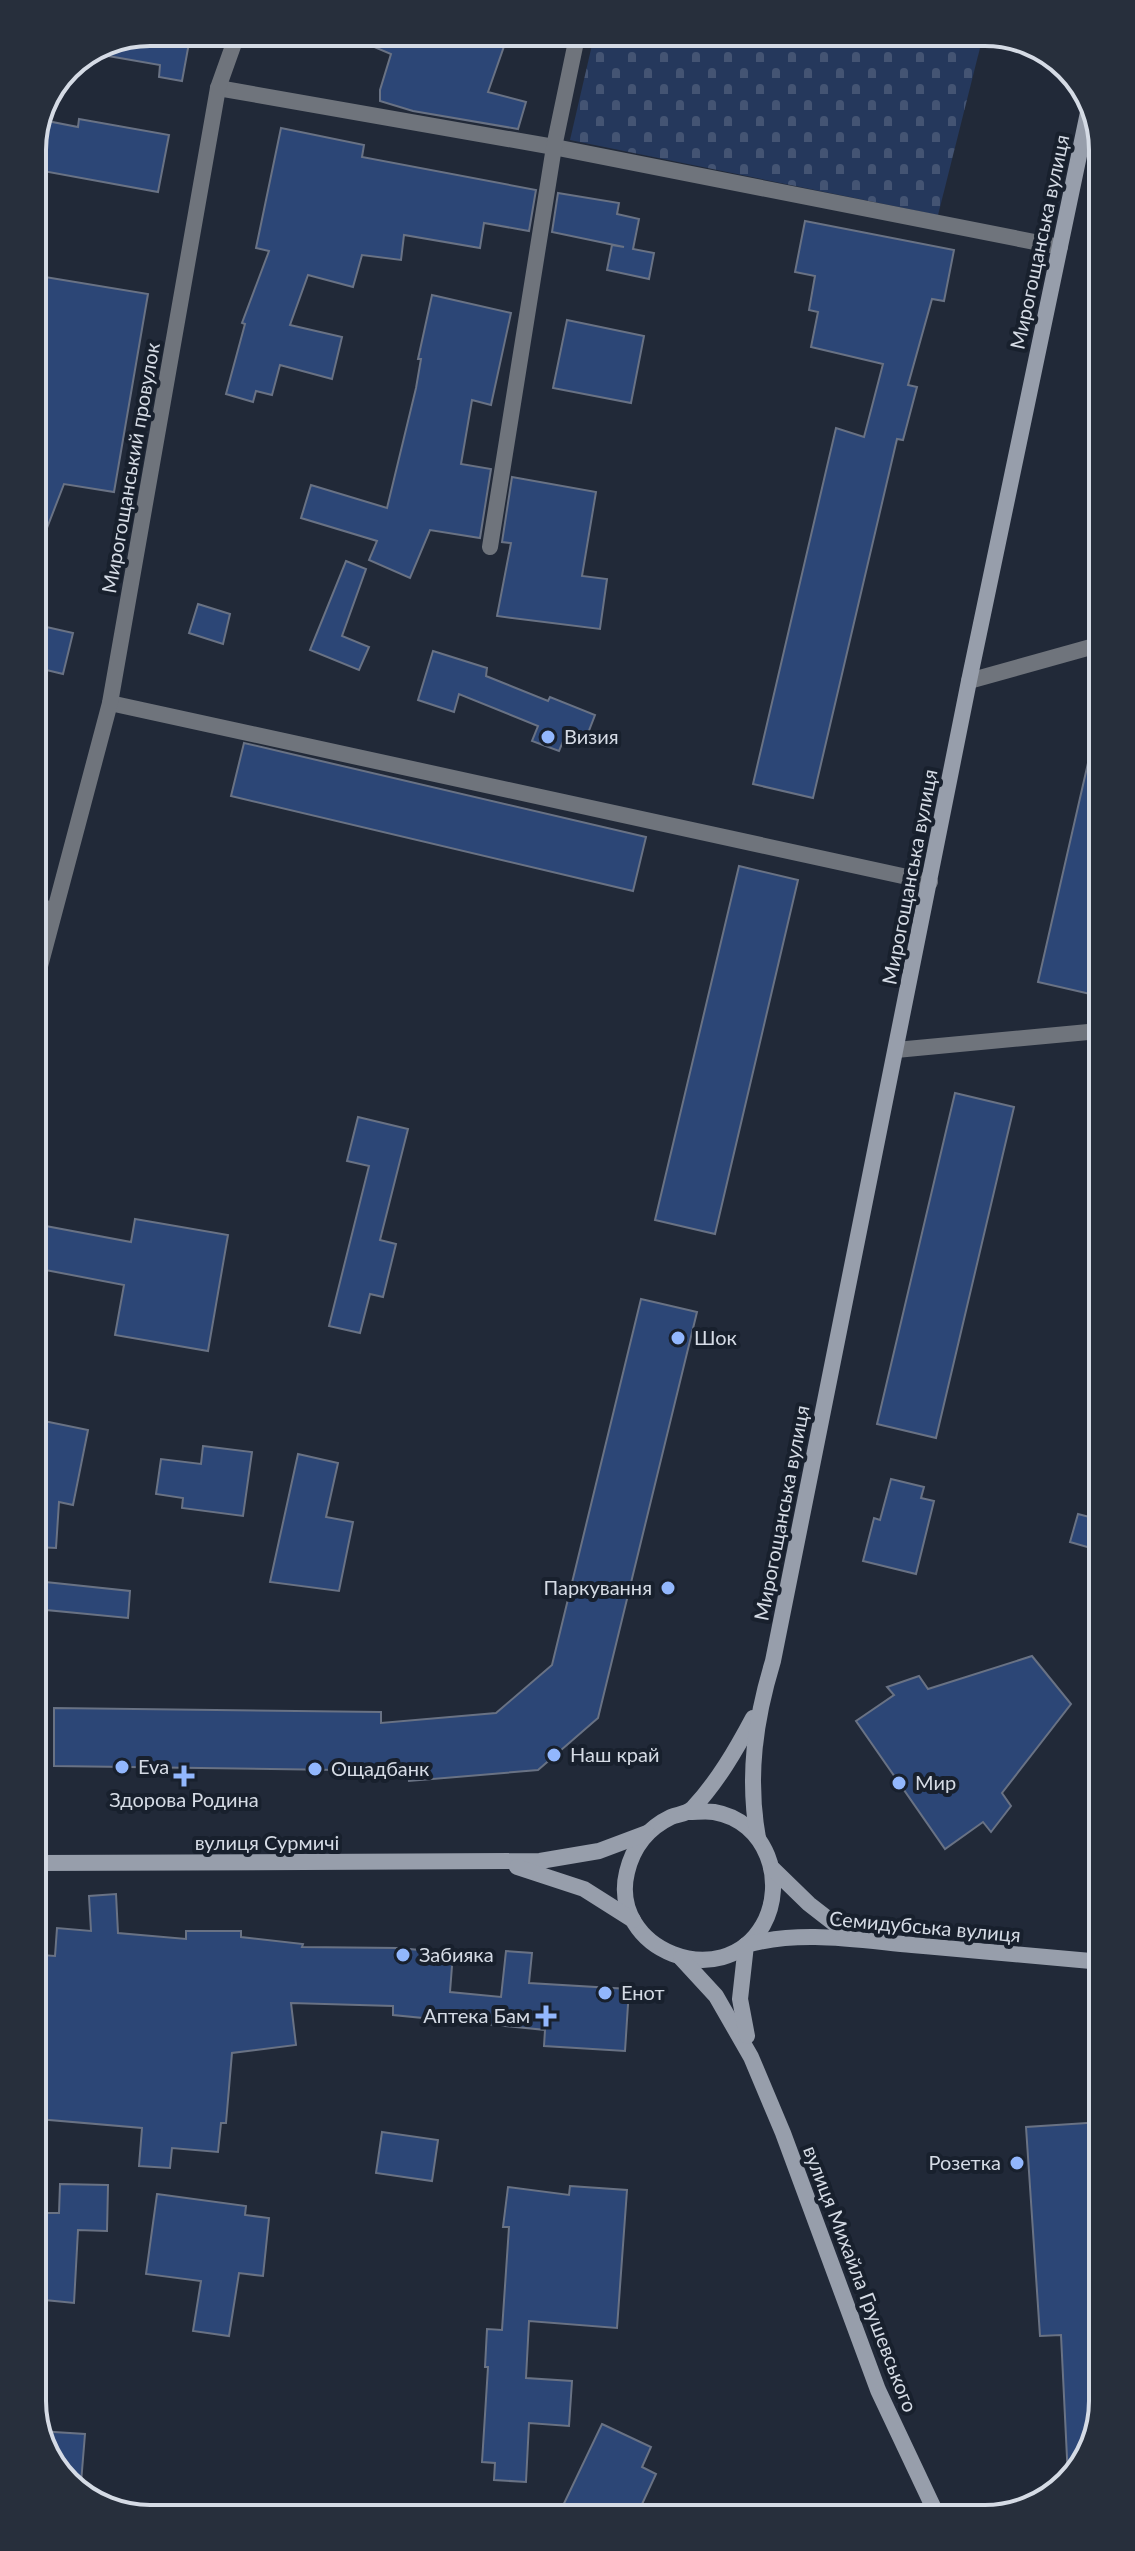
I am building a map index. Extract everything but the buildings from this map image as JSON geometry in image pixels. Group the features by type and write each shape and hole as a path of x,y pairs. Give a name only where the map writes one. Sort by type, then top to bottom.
{"main road":[{"name":"Мирогощанська вулиця","path":"759,1705 773,1661 969,681 1087,130"},
{"path":"689,1812 721,1774 759,1705"},
{"path":"758,1838 751,1788 759,1705"},
{"path":"689,1812 714,1812 738,1821 758,1838 773,1869 774,1891 770,1913 759,1932 746,1945 726,1956 704,1961 681,1958 654,1945 634,1921 584,1889 538,1872 496,1863 564,1859 588,1854 647,1833 674,1816 689,1812"},
{"path":"634,1921 626,1899 626,1875 633,1852 647,1833"},
{"name":"вулиця Сурмичі","path":"46,1863 496,1863"},
{"path":"773,1869 809,1904 855,1940"},
{"name":"Семидубська вулиця","path":"746,1945 790,1937 855,1940 1089,1961"},
{"name":"вулиця Михайла Грушевського","path":"746,1945 740,1999 751,2057"},
{"name":"вулиця Михайла Грушевського","path":"681,1958 716,1996 751,2057 783,2133 878,2390 932,2505"}],"street":[{"name":"Мирогощанський провулок","path":"46,939 110,703 218,88 233,46"},
{"path":"490,547 554,147 575,46"},
{"path":"218,88 554,147 1060,247"},
{"path":"969,681 1089,648"},
{"path":"110,703 930,882"},
{"path":"46,908 53,910"},
{"path":"896,1050 1089,1032"}],"green space":[{"path":"592,46 980,46 938,215 570,140"}],"place":[{"name":"Визия","path":"548,737"},
{"name":"Шок","path":"678,1338"},
{"name":"Паркування","path":"668,1588"},
{"name":"Наш край","path":"554,1755"},
{"name":"Eva","path":"122,1767"},
{"name":"Ощадбанк","path":"315,1769"},
{"name":"Здорова Родина","path":"184,1776"},
{"name":"Мир","path":"899,1783"},
{"name":"Забияка","path":"403,1955"},
{"name":"Енот","path":"605,1993"},
{"name":"Аптека Бам","path":"546,2016"},
{"name":"Розетка","path":"1017,2163"}]}
